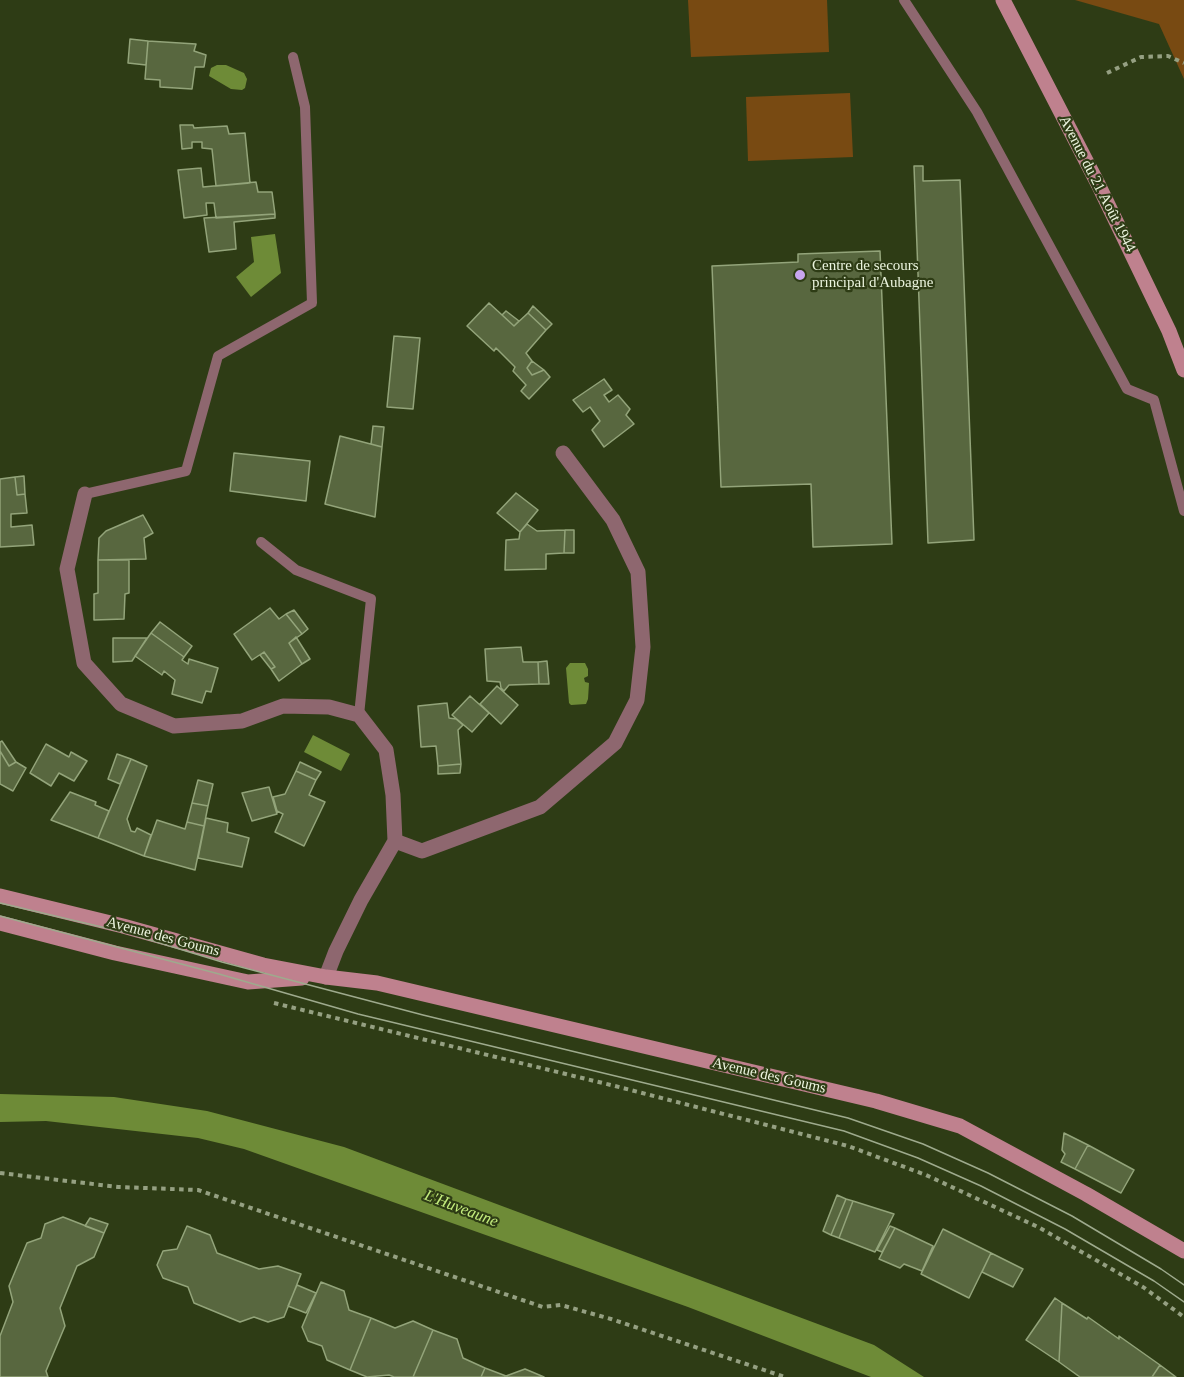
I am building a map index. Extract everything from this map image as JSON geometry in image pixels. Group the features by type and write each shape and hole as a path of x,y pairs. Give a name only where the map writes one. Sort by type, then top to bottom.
{"main road":[{"name":"Avenue du 21 Août 1944","path":"1003,0 1098,184 1169,331 1184,370"},
{"name":"Avenue des Goums","path":"0,896 263,964 326,977 400,988 876,1101 960,1126 1086,1194 1184,1251"},
{"name":"Avenue des Goums","path":"0,923 115,953 248,982 326,977"}],"street":[{"path":"395,841 422,851 540,807 615,743 638,700 643,647 638,572 613,520 563,453"},
{"path":"86,494 67,569 84,663 121,704 174,726 242,721 283,706 329,706 358,716 386,750 393,795 395,841 361,900 326,977"}],"lane":[{"path":"904,0 977,112 1127,389 1154,400 1184,511"},
{"path":"86,494 186,471 218,356 312,303 305,107 292,57"},
{"path":"261,542 296,570 370,598 358,716"}],"path":[{"path":"1107,73 1141,57 1168,56 1184,63"},
{"path":"270,1002 848,1146 926,1175 1038,1227 1143,1287 1184,1317"},
{"path":"0,1173 118,1187 198,1190 543,1307 561,1305 611,1319 785,1377"}],"shaded area":[{"path":"688,0 827,0 829,52 691,57"},
{"path":"1075,0 1184,0 1184,79 1159,24"},
{"path":"850,93 853,157 748,161 746,97"}],"water":[{"path":"226,65 244,73 247,79 245,88 231,89 209,76 211,68"},
{"path":"275,234 281,273 251,297 236,277 254,262 251,237"},
{"path":"570,663 585,663 588,669 588,676 584,678 585,682 589,683 586,704 571,705 569,703 566,668"},
{"path":"313,735 350,754 341,771 304,752"},
{"name":"L'Huveaune","path":"0,1094 114,1097 207,1111 344,1147 874,1345 924,1377 871,1377 688,1307 244,1149 198,1138 46,1121 0,1122"}],"building":[{"path":"130,39 148,41 146,65 128,63"},
{"path":"148,41 196,44 194,51 206,55 204,67 195,67 192,89 160,87 160,80 145,79"},
{"path":"180,125 193,125 194,128 227,126 229,134 245,133 250,183 216,186 212,149 202,148 202,142 192,142 192,148 182,149"},
{"path":"914,166 923,166 923,181 960,180 974,540 928,543"},
{"path":"201,168 203,187 256,182 258,192 272,192 275,214 216,218 214,203 206,203 207,215 184,218 178,170"},
{"path":"275,214 275,218 234,222 236,249 209,252 204,218"},
{"path":"880,251 892,544 813,547 811,484 721,487 712,266 798,262 798,254"},
{"path":"489,303 514,326 528,313 546,330 526,353 532,361 527,368 532,375 544,370 550,377 529,399 521,391 526,385 513,371 515,367 496,348 494,351 467,326"},
{"path":"533,306 552,324 546,330 528,313"},
{"path":"506,311 519,321 514,326 502,315"},
{"path":"394,336 420,338 413,409 387,407"},
{"path":"532,361 544,370 532,375 527,368"},
{"path":"604,379 612,390 604,395 609,402 618,395 630,409 626,415 634,424 604,447 592,430 600,421 590,407 583,412 573,400"},
{"path":"373,426 384,427 382,447 371,444"},
{"path":"340,436 382,447 375,517 325,504"},
{"path":"234,453 310,461 306,501 230,491"},
{"path":"24,476 25,494 17,495 15,477"},
{"path":"15,477 17,495 25,494 27,513 11,514 11,527 32,525 34,545 0,547 0,479"},
{"path":"516,493 538,510 520,532 497,513"},
{"path":"143,515 153,533 144,538 146,559 98,560 99,538 106,531"},
{"path":"527,524 537,531 565,530 564,553 546,554 546,569 505,570 506,540 519,539 520,532"},
{"path":"565,530 574,530 574,553 564,553"},
{"path":"98,560 129,560 129,593 125,594 124,619 94,620 94,594 98,593"},
{"path":"270,608 279,619 286,614 302,634 289,643 302,664 279,681 271,669 275,667 264,652 252,660 234,634"},
{"path":"294,610 308,629 302,634 286,614"},
{"path":"160,622 192,646 184,657 151,633"},
{"path":"151,633 184,657 182,660 188,664 189,659 218,668 211,692 206,691 202,703 172,694 175,680 164,671 162,675 135,656"},
{"path":"296,637 310,659 302,664 289,643"},
{"path":"113,638 147,638 132,661 113,662"},
{"path":"521,647 523,662 538,662 539,684 509,685 504,691 500,682 487,681 485,649"},
{"path":"264,652 275,667 271,669 260,655"},
{"path":"547,661 549,684 539,684 538,662"},
{"path":"497,686 518,705 501,724 480,704"},
{"path":"470,696 489,713 472,732 452,715"},
{"path":"447,703 449,718 456,719 463,725 458,730 461,764 438,766 436,746 421,747 418,706"},
{"path":"2,741 16,762 9,766 0,751"},
{"path":"46,744 69,757 71,752 87,761 74,781 59,773 51,786 30,773"},
{"path":"0,751 9,766 16,762 26,768 13,791 0,784"},
{"path":"117,754 131,759 120,784 108,779"},
{"path":"131,759 147,766 127,819 131,831 135,832 137,828 151,835 144,856 98,838"},
{"path":"300,762 321,772 316,780 296,771"},
{"path":"461,764 460,773 438,774 438,766"},
{"path":"296,771 316,780 309,795 325,802 304,846 275,832 283,814 277,811 273,797 285,794"},
{"path":"198,780 213,784 208,806 192,803"},
{"path":"269,787 277,814 252,821 242,793"},
{"path":"70,792 96,802 95,805 109,811 98,838 51,820"},
{"path":"192,803 208,806 204,826 187,822"},
{"path":"206,818 228,823 227,832 249,838 242,867 198,858"},
{"path":"157,820 185,829 187,822 204,826 195,870 144,856"},
{"path":"1064,1133 1088,1145 1075,1169 1061,1162 1065,1154 1062,1150"},
{"path":"1088,1145 1134,1170 1121,1193 1075,1169"},
{"path":"837,1195 846,1199 831,1235 823,1231"},
{"path":"846,1199 853,1201 839,1238 831,1235"},
{"path":"853,1201 894,1214 875,1252 839,1238"},
{"path":"63,1217 104,1233 94,1257 77,1266 60,1308 65,1326 46,1371 48,1377 0,1377 0,1336 13,1302 9,1286 27,1243 41,1238 45,1224"},
{"path":"90,1218 108,1224 104,1233 85,1226"},
{"path":"187,1226 210,1235 217,1253 259,1269 278,1266 301,1274 284,1317 268,1322 254,1317 240,1322 194,1303 188,1287 163,1278 157,1265 163,1251 177,1249"},
{"path":"890,1226 895,1228 882,1252 877,1250"},
{"path":"895,1228 933,1246 922,1271 904,1264 900,1268 879,1259"},
{"path":"943,1229 991,1253 969,1298 921,1274"},
{"path":"991,1253 1023,1269 1013,1287 982,1272"},
{"path":"321,1282 344,1291 349,1310 371,1318 350,1370 327,1360 322,1346 308,1341 302,1327"},
{"path":"297,1285 316,1293 306,1313 288,1306"},
{"path":"1055,1298 1062,1303 1059,1362 1026,1340"},
{"path":"1062,1303 1087,1319 1088,1317 1119,1339 1119,1336 1160,1365 1152,1377 1080,1377 1059,1362"},
{"path":"371,1318 395,1328 413,1321 433,1330 413,1377 389,1375 367,1377 350,1370"},
{"path":"433,1330 457,1339 463,1358 485,1368 481,1377 413,1377"},
{"path":"1160,1365 1176,1377 1152,1377"},
{"path":"485,1368 506,1376 525,1369 544,1377 481,1377"}],"tram line":[{"path":"0,903 127,933 222,962 423,1015 848,1118 923,1144 988,1173 1072,1216 1184,1285"},
{"path":"0,916 219,974 358,1014 844,1131 918,1158 981,1186 1065,1229 1154,1281 1184,1302"}],"place":[{"name":"Centre de secours principal d'Aubagne","path":"800,275"}]}
